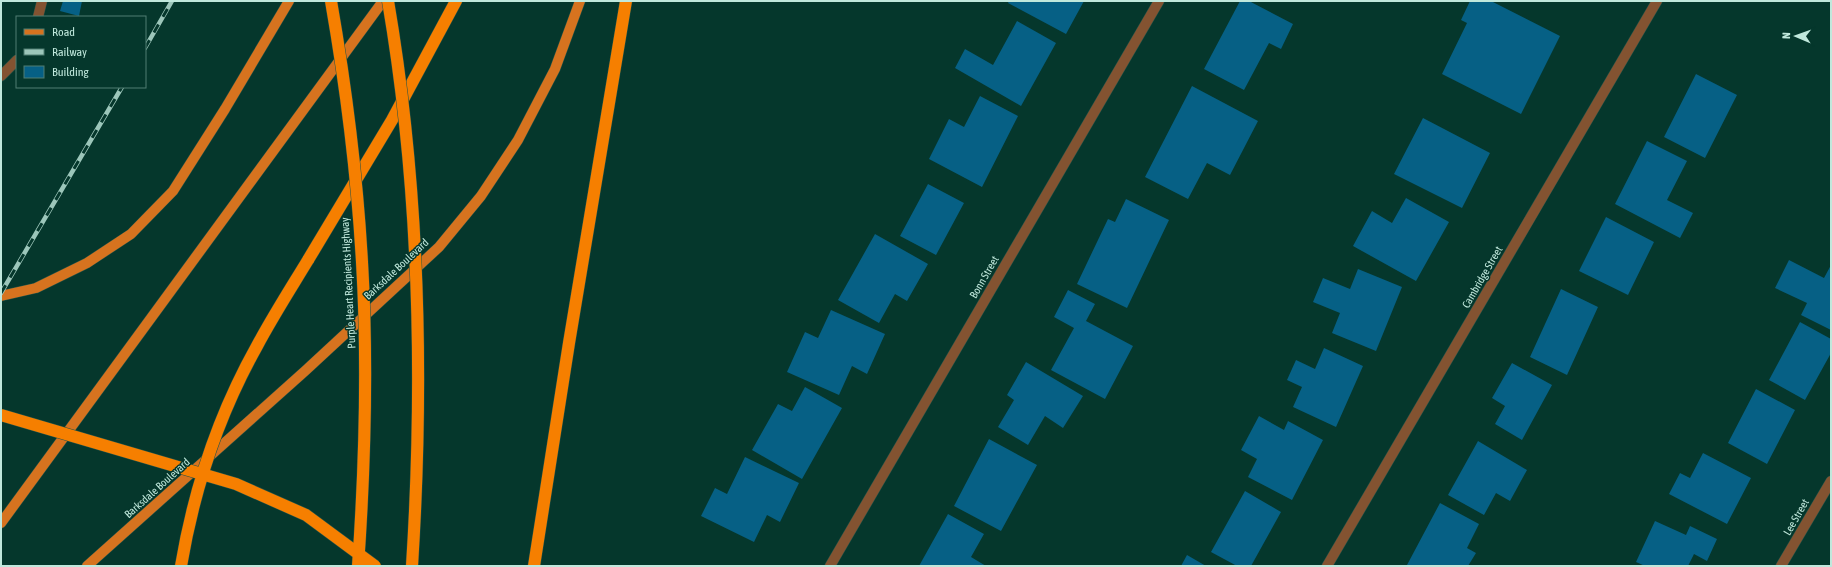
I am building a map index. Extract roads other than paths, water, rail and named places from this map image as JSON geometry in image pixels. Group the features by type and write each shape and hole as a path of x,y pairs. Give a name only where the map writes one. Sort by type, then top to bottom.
{"highway":[{"name":"Purple Heart Recipients Highway","path":"331,1 352,145 362,262 365,395 362,502 358,566"},
{"path":"388,1 405,125 415,232 419,359 417,481 412,566"},
{"path":"181,566 197,492 219,424 256,346 392,120 456,1"},
{"path":"534,566 569,343 626,1"},
{"path":"1,415 236,484 306,515 375,566"}],"main road":[{"path":"1,296 36,288 87,263 131,234 173,191 225,109 289,1"},
{"path":"1,523 383,1"},
{"name":"Barksdale Boulevard","path":"87,566 305,371 438,247 481,196 518,140 555,69 580,1"}],"street":[{"path":"38,16 42,1"},
{"name":"Bonn Street","path":"830,566 1159,1"},
{"name":"Cambridge Street","path":"1327,566 1657,1"},
{"path":"1,76 16,61"},
{"name":"Lee Street","path":"1781,566 1831,481"}],"railway":[{"path":"146,46 172,1"},
{"path":"1,293 121,88"}]}
